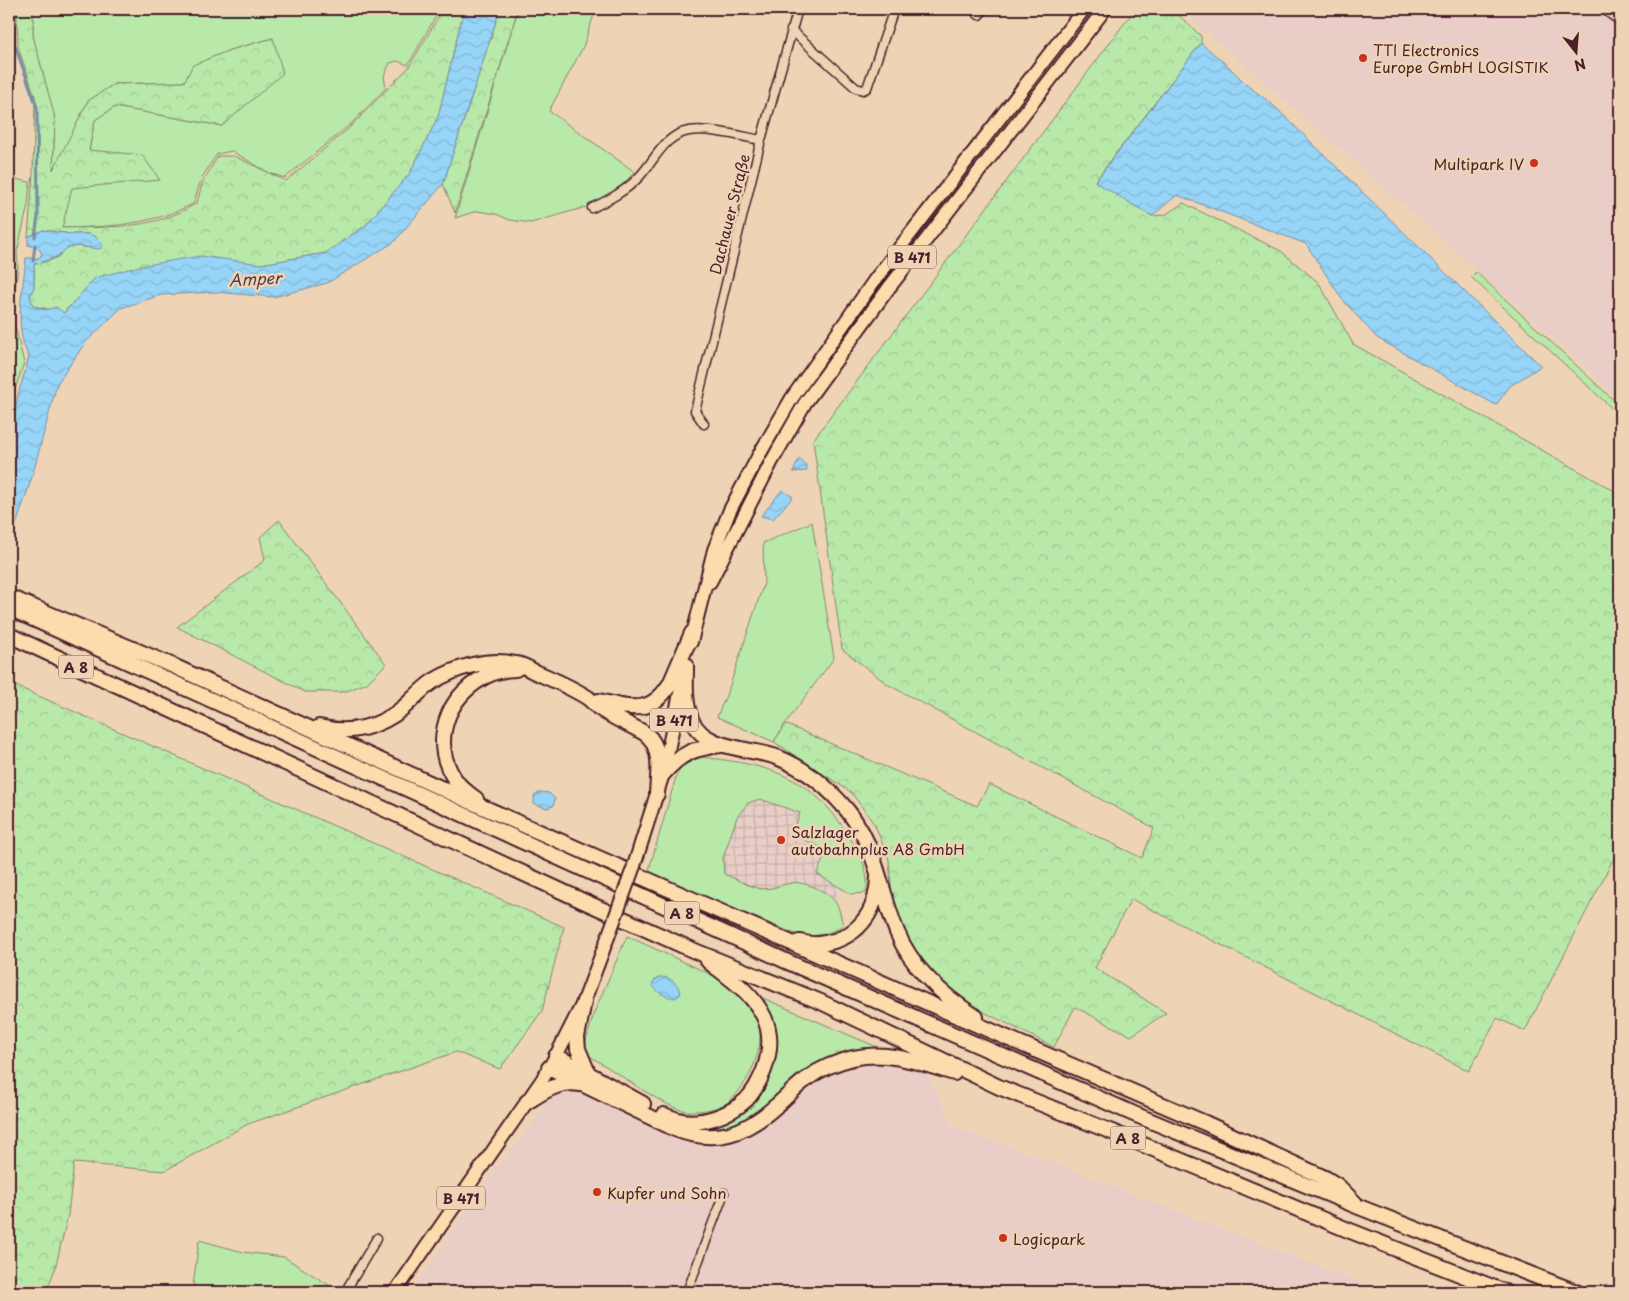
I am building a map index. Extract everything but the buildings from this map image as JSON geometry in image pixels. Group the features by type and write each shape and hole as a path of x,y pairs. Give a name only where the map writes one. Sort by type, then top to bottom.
{"highway":[{"path":"10,601 171,665 498,814 1205,1123 1325,1178 1338,1186 1359,1207"},
{"name":"A 8","path":"10,601 814,973 1134,1114 1359,1207 1576,1292"},
{"path":"608,708 641,708 659,698 670,684 692,633"},
{"name":"A 8","path":"9,635 341,790 695,951 822,1002 999,1087 1505,1292"},
{"path":"296,722 328,730 350,731 369,727 387,720 431,683 446,674 483,663 501,662 516,664 548,677 608,708 652,739 657,753 657,794"},
{"path":"686,665 688,709 692,720 703,736 722,745 759,751 796,766 816,779 842,803 867,841 878,869 898,934 912,960 932,983 954,1002 1012,1040"},
{"path":"498,814 465,791 456,781 449,769 445,754 443,740 445,724 451,707 459,696 480,679 509,669 533,671"},
{"path":"663,774 673,763 688,752 722,745"},
{"path":"784,939 817,944 832,942 856,929 865,920 872,908 878,885 878,869"},
{"path":"527,1102 551,1088 565,1083 577,1083 588,1080 661,1114 680,1121 697,1122 731,1111 746,1100 755,1088 766,1063 769,1050 768,1028 764,1017 749,993 695,951"},
{"path":"584,1001 578,1049 588,1080"},
{"path":"553,1062 675,1129 702,1137 718,1137 744,1130 764,1116 809,1077 823,1069 854,1058 869,1056 902,1058 999,1087"}],"main road":[{"name":"B 471","path":"395,1292 516,1120 553,1062 584,1001 634,866 663,774 692,633 714,550 730,510 759,455 792,398 874,281 1084,9"},
{"name":"B 471","path":"702,598 772,461 805,403 888,289 1105,9"}],"street":[{"name":"Dachauer Straße","path":"704,424 695,411 761,140 798,9"},
{"path":"791,30 856,88 862,90 867,88 894,9"},
{"path":"972,9 979,15 985,9"},
{"path":"1603,9 1620,21"},
{"path":"592,208 622,192 638,179 669,139 687,131 701,130 761,140"},
{"path":"687,1292 724,1193"},
{"path":"345,1292 377,1238"}],"shaded area":[{"path":"1180,9 1620,9 1620,402 1577,360 1366,171"},
{"path":"701,757 767,782 858,866 815,924 653,857 676,777 682,766"},
{"path":"868,1059 925,1067 953,1127 1035,1156 1385,1292 411,1292 485,1183 528,1130 551,1093 579,1086 657,1123 742,1135 766,1124 794,1095 829,1069"}],"green space":[{"path":"17,9 33,9 33,36 55,118 53,170 88,101 114,84 184,82 193,65 230,50 273,38 283,73 222,126 115,107 95,120 89,150 142,155 160,180 72,188 62,228 135,225 163,219 179,213 197,203 202,183 218,156 234,156 286,181 349,128 409,67 443,9 464,9 438,117 410,173 366,225 326,253 261,264 96,278 64,313 33,306 30,296 34,287 34,263 56,258 66,248 78,246 91,248 89,234 71,234 43,230 28,237 33,172 35,96 18,47"},
{"path":"33,9 440,9 408,65 397,61 390,63 384,76 386,88 352,123 285,178 269,173 232,151 217,154 201,179 194,203 163,216 146,220 96,227 61,228 71,188 142,155 89,151 95,120 115,107 222,126 273,38 230,50 194,65 184,82 114,84 88,101 53,172 55,119 33,36"},
{"path":"500,9 518,9 455,213 443,184"},
{"path":"518,9 596,9 583,47 549,111 635,172 600,203 531,223 510,220 496,214 477,211 455,218"},
{"path":"1135,9 1172,9 1201,36 1201,43 1095,181 1152,216 1165,215 1183,203 1281,251 1319,283 1353,344 1620,494 1620,846 1525,1031 1497,1018 1469,1071 1131,899 1095,968 1166,1013 1131,1036 1075,1007 1054,1047 972,1006 940,982 908,944 893,908 889,860 875,825 851,792 774,742 785,724 977,806 989,784 1142,858 1154,828 887,684 842,649 813,440"},
{"path":"9,178 30,182 28,205 17,252 18,269 13,301 14,322 24,363 9,407"},
{"path":"1476,272 1620,406 1620,416 1471,277"},
{"path":"279,520 386,664 367,683 344,692 305,692 177,627 265,560 260,537"},
{"path":"812,522 834,658 785,724 774,742 717,717 729,688 764,583 763,543"},
{"path":"9,683 564,927 542,1011 500,1069 456,1052 248,1124 164,1171 74,1163 68,1215 55,1269 46,1292 9,1292"},
{"path":"701,757 750,765 771,770 790,778 823,803 839,821 862,860 867,880 866,893 851,894 817,874 827,850 792,834 800,813 760,799 748,803 737,817 723,858 724,874 753,887 766,889 791,883 802,883 822,891 836,903 843,925 823,934 800,936 648,873 676,777 682,766"},
{"path":"627,936 734,985 753,1008 760,1038 757,1056 745,1082 728,1102 709,1110 687,1111 674,1107 636,1086 588,1055 584,1048 594,1013"},
{"path":"763,998 877,1047 843,1054 820,1063 803,1073 765,1108 746,1122 727,1128 696,1130 729,1121 752,1104 762,1091 774,1061 775,1045 770,1013"},
{"path":"199,1240 243,1252 284,1257 340,1292 204,1292 193,1286"}],"water":[{"name":"Amper","path":"464,9 500,9 443,184 394,242 327,283 274,297 214,292 161,295 121,308 85,343 57,384 32,477 9,546 9,443 18,395 29,357 21,334 21,296 26,258 39,258 42,254 39,249 28,245 28,237 43,230 71,234 89,234 95,236 101,242 103,247 99,249 78,246 67,248 56,257 34,264 34,287 30,296 33,306 45,310 56,307 64,313 95,278 140,266 200,256 261,264 326,253 366,225 410,173 438,117"},
{"path":"1201,43 1247,85 1273,105 1541,366 1510,386 1496,405 1377,338 1342,299 1306,244 1177,195 1152,216 1095,182"},
{"path":"799,459 806,465 807,471 793,472"},
{"path":"782,490 793,497 773,519 761,516"},
{"path":"540,792 549,793 555,799 553,806 547,808 534,804 534,796"},
{"path":"660,977 674,981 681,994 675,998 658,991 652,983"}],"waterway":[{"path":"15,9 14,43 37,107 38,216 35,237"},
{"path":"33,261 35,245"}],"place":[{"name":"TTI Electronics Europe GmbH LOGISTIK","path":"1363,58"},
{"name":"Multipark IV","path":"1534,163"},
{"name":"Salzlager autobahnplus A8 GmbH","path":"781,840"},
{"name":"Kupfer und Sohn","path":"597,1192"},
{"name":"Logicpark","path":"1003,1238"}]}
